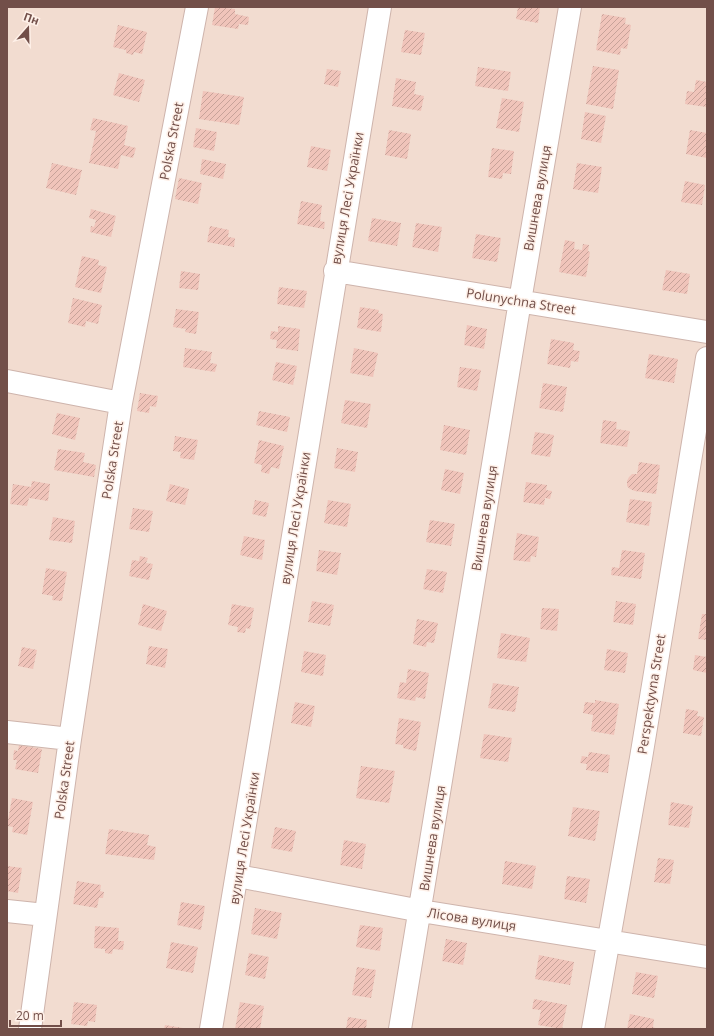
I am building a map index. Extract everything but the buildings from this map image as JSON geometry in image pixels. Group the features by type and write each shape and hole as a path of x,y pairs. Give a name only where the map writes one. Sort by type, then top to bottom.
{"street":[{"name":"Polska Street","path":"30,1029 70,739 121,403 197,7"},
{"name":"вулиця Лесі Українки","path":"211,1029 238,876 335,271 380,7"},
{"name":"Вишнева вулиця","path":"400,1029 570,7"},
{"name":"Polunychna Street","path":"335,271 707,332"},
{"name":"Perspektyvna Street","path":"594,1029 641,758 707,358"},
{"path":"7,381 121,403"},
{"path":"7,732 70,739"},
{"name":"Лісова вулиця","path":"238,876 420,911 707,957"},
{"path":"7,911 45,915"}],"shaded area":[{"path":"7,7 707,7 707,1029 7,1029"}]}
